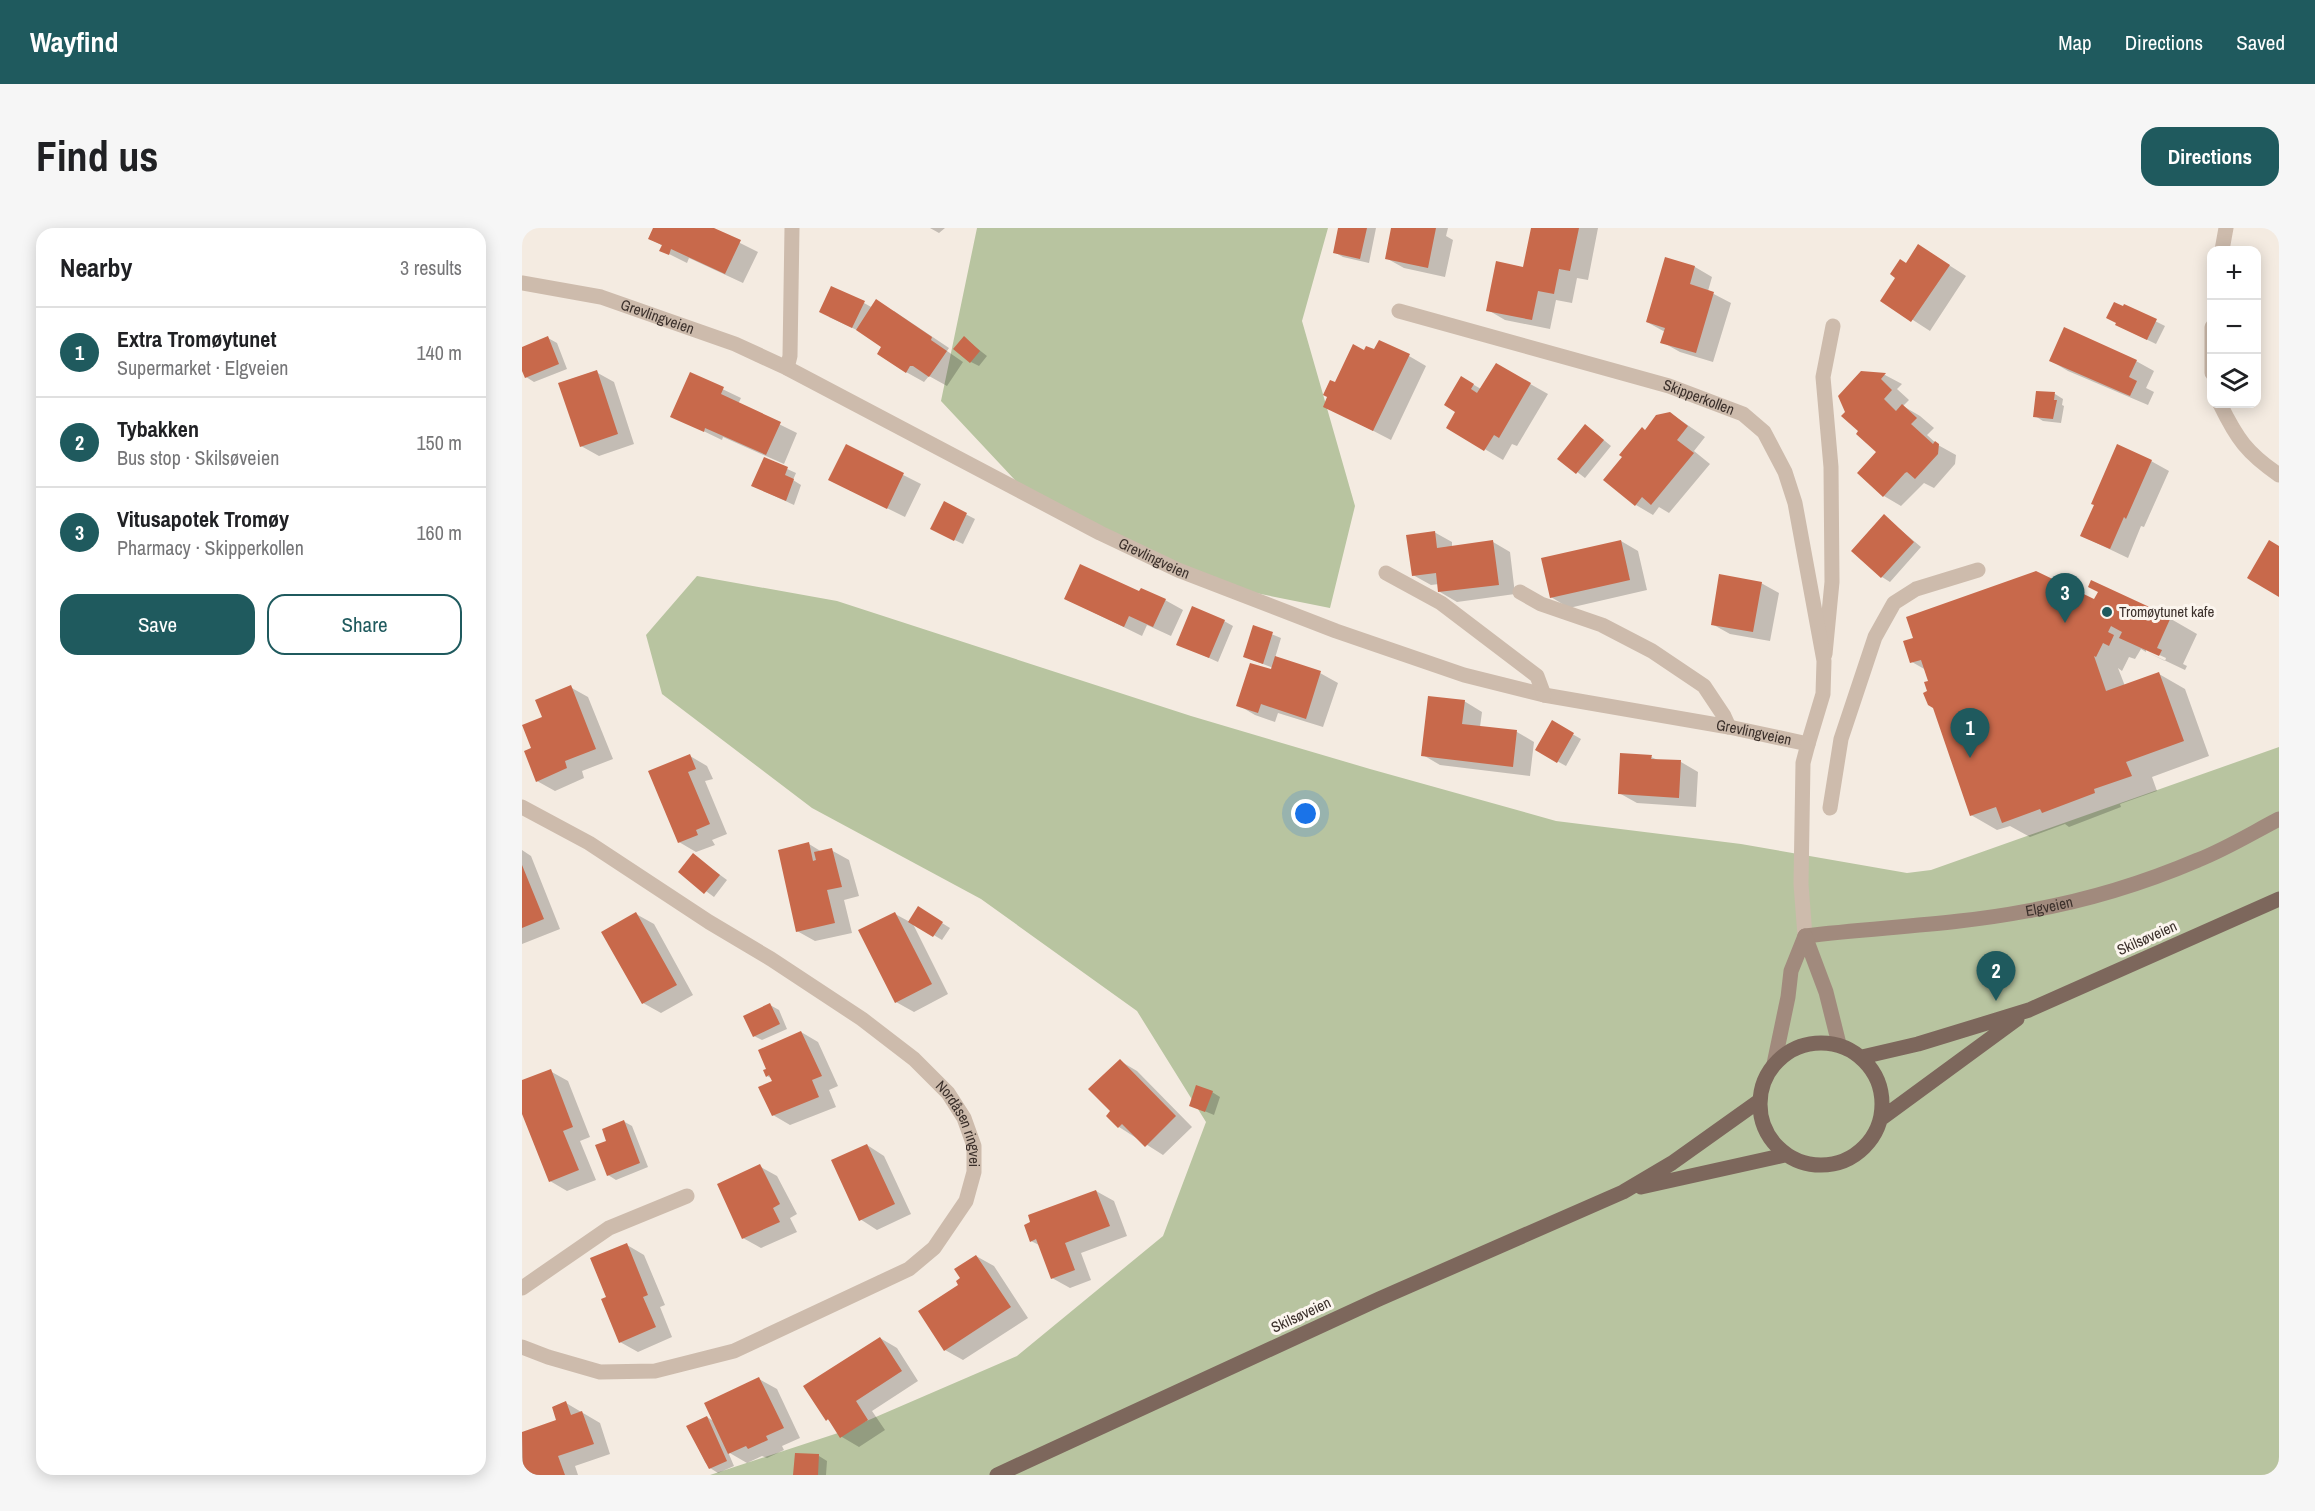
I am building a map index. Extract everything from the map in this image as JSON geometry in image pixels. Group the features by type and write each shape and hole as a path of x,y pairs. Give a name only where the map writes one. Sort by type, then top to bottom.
{"main road":[{"name":"Elgveien","path":"1805,936 1875,927 1956,922 2029,911 2120,888 2199,860 2279,819"},
{"name":"Skilsøveien","path":"1862,1057 1918,1044 2029,1010 2279,899"},
{"path":"1805,936 1826,992 1839,1044"},
{"path":"1774,1064 1788,1051 1808,1043 1839,1044 1862,1057 1880,1083 1884,1101 1882,1118 1873,1139 1848,1160 1818,1166 1803,1164 1785,1155 1765,1130 1759,1101 1762,1086 1774,1064 1791,971 1805,936"},
{"name":"Skilsøveien","path":"1882,1118 2029,1010"},
{"name":"Skilsøveien","path":"997,1475 1379,1299 1623,1192 1672,1163 1759,1101"},
{"name":"Skilsøveien","path":"1623,1192 1785,1155"}],"street":[{"path":"787,368 790,356 792,228"},
{"path":"2223,246 2226,228"},
{"name":"Grevlingveien","path":"522,283 601,297 735,344 787,368 1090,528 1178,570 1336,631 1464,675 1544,695 1729,727 1808,744 1803,762 1802,884 1805,936"},
{"name":"Skipperkollen","path":"1399,311 1669,386 1743,414 1764,432 1795,503 1824,661"},
{"name":"Skipperkollen","path":"1808,744 1823,694 1832,582 1831,467 1823,377 1833,326"},
{"path":"2222,408 2234,432 2256,459 2279,475"},
{"path":"1830,808 1841,739 1875,637 1894,603 1916,589 1978,570"},
{"path":"1386,573 1441,603 1528,669 1537,676 1544,695"},
{"path":"1520,592 1541,604 1602,625 1652,651 1704,686 1729,727"},
{"name":"Nordåsen ringvei","path":"522,807 589,843 709,922 771,958 862,1019 914,1059 948,1093 964,1118 974,1146 974,1172 966,1201 934,1248 909,1269 734,1351 655,1371 600,1372 522,1347"},
{"path":"522,1288 609,1228 687,1196"}],"green space":[{"path":"977,228 1328,228 1302,321 1355,506 1330,608 1196,581 1030,496 941,401"},
{"path":"697,576 837,601 1191,716 1556,821 1741,844 1907,873 1931,870 2279,747 2279,1475 710,1475 841,1432 1017,1356 1163,1236 1206,1122 1137,1011 981,899 812,808 662,694 646,635"}],"building":[{"path":"653,228 714,228 741,240 725,274 671,249 669,255 659,251 662,245 648,239"},
{"path":"1338,228 1367,228 1360,259 1333,253"},
{"path":"1391,228 1436,228 1428,268 1385,259"},
{"path":"1531,228 1579,228 1570,271 1559,269 1554,294 1538,291 1532,320 1486,311 1496,261 1523,267"},
{"path":"1918,244 1950,265 1911,322 1880,301 1895,278 1890,274 1900,259 1906,263"},
{"path":"1665,257 1695,266 1690,284 1714,292 1696,353 1660,343 1665,328 1646,322"},
{"path":"831,286 865,301 852,328 819,312"},
{"path":"876,299 932,337 931,340 947,351 929,377 913,366 910,366 906,373 877,354 881,347 856,330"},
{"path":"2114,302 2123,306 2124,304 2157,319 2147,340 2115,325 2116,323 2106,318"},
{"path":"2064,327 2137,360 2129,377 2137,381 2130,396 2049,361"},
{"path":"548,336 559,364 525,378 522,371 522,347"},
{"path":"964,336 980,351 970,363 953,349"},
{"path":"1379,340 1410,354 1373,431 1323,407 1327,397 1323,395 1330,380 1335,382 1353,344 1364,350 1366,346 1374,349"},
{"path":"1496,363 1531,383 1499,438 1494,435 1484,451 1446,428 1455,412 1444,405 1461,376 1474,384 1471,389 1477,393"},
{"path":"597,370 618,434 580,447 558,383"},
{"path":"1861,371 1886,373 1881,379 1892,390 1884,399 1896,411 1902,404 1917,418 1911,424 1933,444 1935,441 1939,444 1938,454 1915,479 1907,472 1905,473 1883,497 1857,473 1876,452 1841,416 1845,412 1838,396"},
{"path":"690,372 724,387 721,394 781,422 766,455 705,428 704,432 670,417"},
{"path":"2036,391 2055,392 2054,400 2057,400 2053,419 2033,417"},
{"path":"1670,412 1688,426 1677,440 1694,453 1651,505 1642,497 1635,506 1603,480 1622,457 1619,455 1642,427 1645,430 1656,415"},
{"path":"1585,424 1604,440 1576,474 1557,459"},
{"path":"846,444 904,473 887,509 828,480"},
{"path":"2117,444 2152,460 2110,549 2080,536"},
{"path":"764,457 788,467 785,475 794,479 786,501 751,486"},
{"path":"944,501 967,513 954,541 930,529"},
{"path":"1884,514 1914,542 1881,578 1851,551"},
{"path":"1435,531 1437,548 1493,540 1499,585 1438,592 1436,573 1412,576 1406,535"},
{"path":"1621,540 1630,580 1550,598 1541,558"},
{"path":"2269,540 2279,546 2279,597 2247,578"},
{"path":"1080,564 1139,591 1141,588 1166,599 1153,627 1129,616 1124,627 1064,599"},
{"path":"2036,571 2094,599 2098,592 2088,587 2091,580 2171,617 2157,648 2162,650 2159,656 2119,638 2122,632 2111,626 2108,632 2114,635 2109,646 2103,643 2096,657 2094,656 2106,691 2159,672 2184,741 2126,762 2132,776 2094,789 2095,793 2042,813 2040,809 2002,823 1996,807 1970,816 1933,708 1928,705 1923,693 1927,691 1924,682 1928,681 1921,660 1910,663 1903,641 1913,638 1906,617"},
{"path":"1719,574 1762,582 1753,632 1711,625"},
{"path":"1192,606 1225,620 1209,658 1176,645"},
{"path":"1253,625 1273,632 1263,664 1243,657"},
{"path":"1275,656 1321,671 1306,719 1261,704 1258,713 1236,706 1250,663 1271,669"},
{"path":"571,685 596,749 565,761 567,768 536,782 524,751 531,748 522,725 542,717 535,700"},
{"path":"1428,696 1465,700 1462,724 1517,730 1513,767 1421,756"},
{"path":"1552,720 1574,733 1557,763 1535,750"},
{"path":"1620,753 1652,755 1651,759 1681,760 1679,798 1618,794"},
{"path":"690,754 696,769 688,772 710,824 696,830 698,835 678,843 648,771"},
{"path":"809,842 813,861 816,860 814,852 832,848 842,887 827,890 835,923 796,932 778,850"},
{"path":"693,853 720,875 704,894 678,872"},
{"path":"522,865 544,919 522,928"},
{"path":"918,906 943,922 933,937 908,922"},
{"path":"636,912 677,985 642,1004 601,932"},
{"path":"895,912 932,984 895,1003 858,930"},
{"path":"770,1003 780,1024 753,1037 743,1016"},
{"path":"801,1031 822,1076 812,1080 819,1097 772,1116 758,1087 772,1081 769,1075 766,1077 763,1070 766,1069 758,1050"},
{"path":"1120,1059 1176,1116 1145,1147 1122,1124 1118,1128 1106,1116 1110,1111 1088,1089"},
{"path":"551,1069 573,1127 563,1131 579,1170 549,1182 522,1114 522,1080"},
{"path":"1196,1085 1213,1091 1205,1112 1189,1106"},
{"path":"624,1120 640,1163 607,1176 595,1145 606,1141 602,1129"},
{"path":"867,1144 895,1204 859,1221 831,1160"},
{"path":"760,1164 780,1204 773,1208 780,1222 742,1239 717,1184"},
{"path":"1096,1190 1110,1226 1065,1243 1075,1270 1051,1279 1036,1239 1030,1242 1024,1225 1030,1222 1028,1215"},
{"path":"627,1243 648,1295 643,1297 656,1327 619,1343 601,1299 606,1297 590,1258"},
{"path":"976,1255 1011,1307 944,1351 918,1311 958,1285 956,1281 960,1278 954,1269"},
{"path":"880,1337 902,1371 856,1401 868,1420 840,1438 803,1386"},
{"path":"759,1377 784,1428 766,1436 768,1440 748,1449 746,1446 728,1454 704,1403"},
{"path":"566,1401 571,1415 582,1411 594,1444 558,1456 565,1475 523,1475 522,1432 556,1420 552,1407"},
{"path":"707,1416 727,1461 709,1469 686,1426"},
{"path":"795,1453 819,1454 818,1475 793,1475"}],"place":[{"name":"Tromøytunet kafe","path":"2107,612"},
{"name":"Vitusapotek Tromøy","path":"2065,623"},
{"name":"Extra Tromøytunet","path":"1970,758"},
{"name":"Tybakken","path":"1996,1001"}]}
